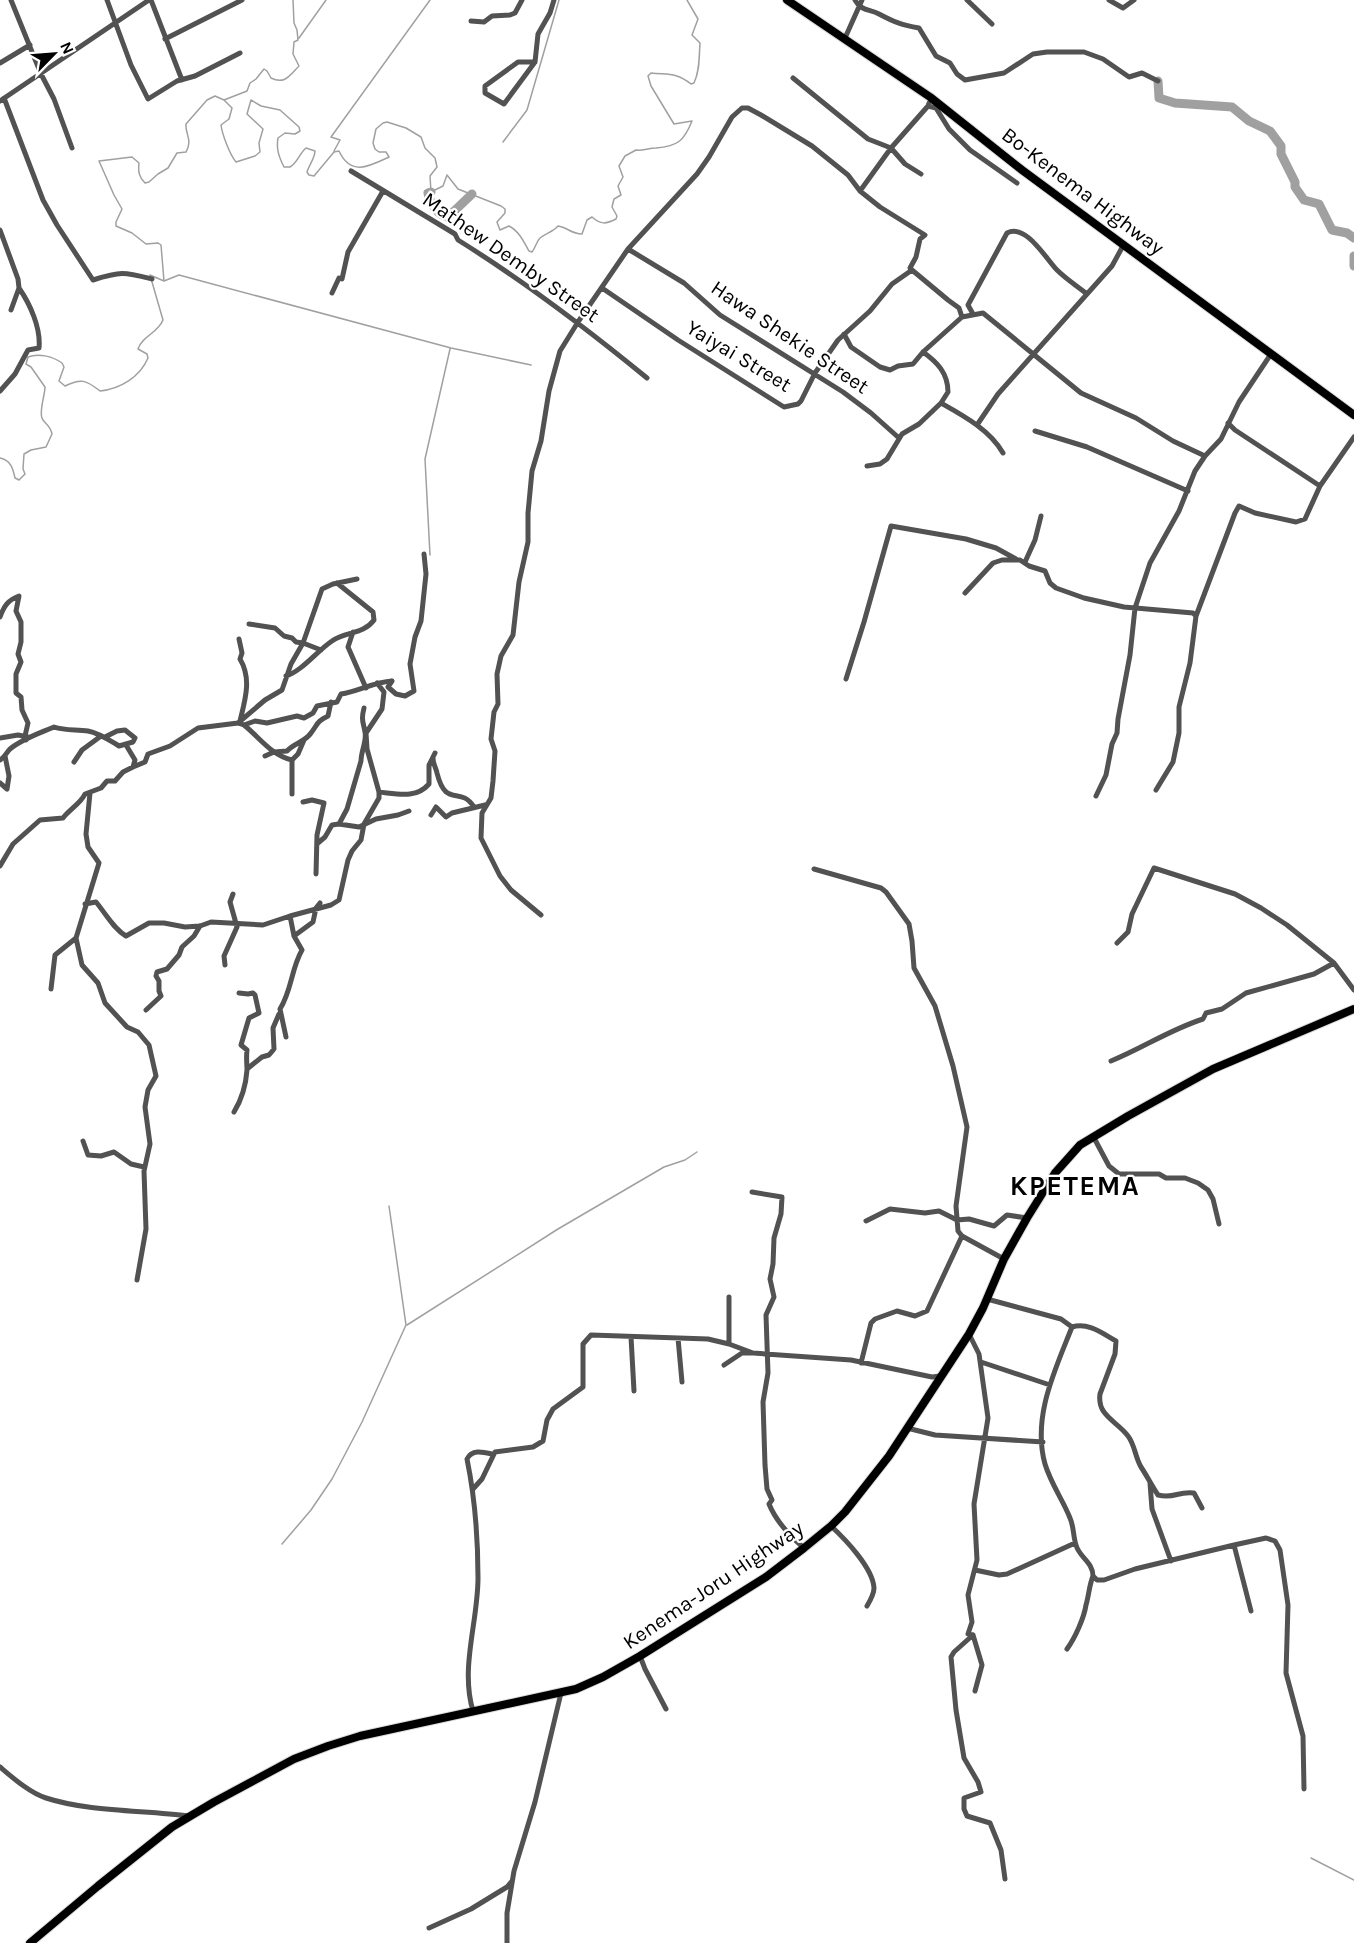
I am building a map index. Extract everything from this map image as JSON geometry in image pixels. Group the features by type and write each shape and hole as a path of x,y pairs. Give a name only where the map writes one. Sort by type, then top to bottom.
{"highway":[{"name":"Bo-Kenema Highway","path":"787,0 845,38 1354,415"},
{"name":"Kenema-Joru Highway","path":"30,1943 98,1886 189,1816 279,1766 360,1736 561,1693 603,1677 766,1576 831,1526 868,1483 969,1334 1004,1259 1027,1218 1055,1173 1080,1145 1213,1069 1354,1009"}],"street":[{"path":"11,0 41,74 54,99 72,148"},
{"path":"107,0 134,72 148,99 240,53"},
{"path":"152,279 128,272 93,280 63,235 44,200 2,99 150,0 182,80"},
{"path":"165,39 242,0"},
{"path":"471,21 484,22 492,16 510,15 514,13 522,0"},
{"path":"535,62 518,62 485,86 485,93 504,104 535,62 538,34 550,13 554,0"},
{"path":"855,0 897,24 919,28 936,56 950,63 957,74 966,80 1004,73 1033,54 1084,52 1103,59 1129,77 1142,74 1158,81"},
{"path":"967,0 992,24"},
{"path":"1109,0 1123,8 1134,0"},
{"path":"845,38 860,3"},
{"path":"0,63 30,45"},
{"path":"793,78 868,139 891,148 905,164 921,174"},
{"path":"860,191 891,148 929,102 936,108 949,129 970,150 1017,183"},
{"path":"541,915 511,890 500,876 481,838 482,813 491,798 493,781 495,747 491,739 494,712 498,705 497,674 501,656 513,635 519,582 528,542 532,471 541,441 549,391 557,360 578,322 628,249 698,174 732,117 742,108 748,108 812,146 848,175 860,191 880,207 925,236 920,239 916,257 910,268 960,308 962,316"},
{"name":"Mathew Demby Street","path":"351,171 455,234 458,240 508,271 578,322 647,378"},
{"path":"332,293 339,278 342,279 348,252 383,191"},
{"path":"0,230 16,269 19,288 32,313 40,340 39,348 28,350 15,374 0,391"},
{"path":"960,308 968,305 1007,233 1016,231 1028,237 1060,273 1087,294"},
{"path":"977,425 998,394 1112,266 1124,244"},
{"name":"Hawa Shekie Street","path":"628,249 684,283 720,315 815,373 866,408 899,438"},
{"name":"Yaiyai Street","path":"602,288 678,340 784,407 798,404 801,401 815,373 844,334 870,311 892,284 912,270"},
{"path":"11,310 19,288"},
{"path":"968,305 973,314"},
{"path":"844,334 851,347 880,367 890,370 898,366 913,364 962,316 983,314 1081,393 1136,418 1173,441 1205,456"},
{"path":"867,466 880,464 887,459 899,438 906,431 920,424 941,403 948,392 946,378 935,361 923,352"},
{"path":"1096,796 1106,775 1112,744 1118,732 1135,608 1150,563 1179,511 1196,471 1205,456 1221,439 1239,402 1271,354"},
{"path":"941,403 992,437 1003,453"},
{"path":"1228,423 1235,430 1320,486"},
{"path":"1035,431 1087,447 1188,491"},
{"path":"1156,790 1173,762 1179,733 1179,707 1190,663 1196,616 1234,513 1239,506 1255,513 1300,522 1309,513 1320,486 1354,437"},
{"path":"1025,562 1035,540 1041,516"},
{"path":"846,679 891,526 966,539 996,548 1017,560"},
{"path":"0,866 14,844 40,820 63,818 82,800 85,794 101,788 107,781 115,781 123,772 145,762 147,754 170,746 198,728 255,721 267,723 297,716 304,718 313,713 317,706 337,702 341,694 377,683 390,685 396,694 405,696 414,691 410,664 415,637 421,621 426,574 424,554"},
{"path":"965,593 993,563 1002,560 1017,560 1045,571 1050,583 1065,592 1100,602 1135,608 1193,613 1196,616"},
{"path":"241,723 265,700 282,690 286,676 303,643 322,590 336,583 373,612 375,615 371,623 364,630 342,635 295,673 286,676"},
{"path":"0,616 4,606 20,594 16,611 21,622 21,642 18,654 21,662 16,674 16,693 21,697 22,710 28,723 27,738"},
{"path":"249,624 275,628 296,642 321,650"},
{"path":"353,633 348,647 366,688"},
{"path":"239,639 242,653 240,659 246,670 247,689 241,723"},
{"path":"377,683 390,685"},
{"path":"339,824 347,809 361,761 366,733 381,709 390,685"},
{"path":"265,756 274,752 287,751 304,740 312,733 317,722 328,716 331,702"},
{"path":"86,904 96,902 117,930 126,936 149,923 185,927 200,926 211,921 263,925 318,905 331,905 339,900 348,860 361,840 364,824 380,798 367,749 366,733 361,721 364,708"},
{"path":"241,723 281,758 292,760"},
{"path":"0,783 6,789 9,776 3,758 9,750 27,738 54,727 62,730 88,731 103,737 118,746 133,742 135,738 125,730 117,731 103,737 81,750 74,762"},
{"path":"0,738 27,738"},
{"path":"292,794 292,760 298,754 304,740"},
{"path":"126,745 135,760 133,767"},
{"path":"380,792 411,796 424,789 429,784 429,765 434,755 433,764 441,788 447,794 467,799 474,807"},
{"path":"90,793 87,840 88,847 99,863 76,938 82,965 98,983 105,1003 127,1027 138,1032 149,1045 156,1076 148,1090 145,1107 150,1144 144,1167 146,1229 137,1280"},
{"path":"303,802 312,800 324,803 317,835 316,874"},
{"path":"430,815 436,807 446,817 452,813 485,805"},
{"path":"318,843 325,837 332,825 359,827 409,811"},
{"path":"1117,943 1128,932 1132,914 1154,868 1235,894 1287,925 1334,963 1354,990"},
{"path":"814,869 881,888 909,924 914,968 940,1018 967,1127 958,1191 958,1231 962,1236 1004,1259"},
{"path":"225,965 224,956 237,927 230,902 233,894"},
{"path":"294,936 313,922 318,905"},
{"path":"247,1069 262,1057 269,1055 274,1049 273,1028 288,996 289,983 294,977 294,969 302,950 294,936 290,916"},
{"path":"146,1010 161,996 157,972 167,969 200,926"},
{"path":"51,989 55,955 76,938"},
{"path":"1111,1061 1133,1052 1171,1030 1203,1019 1206,1014 1222,1010 1246,993 1314,974 1334,963"},
{"path":"234,1112 245,1086 247,1069 247,1050 241,1045 242,1039 249,1018 259,1013 255,995 239,993"},
{"path":"279,1014 286,1037"},
{"path":"1093,1136 1109,1166 1119,1174 1159,1174 1166,1178 1185,1178 1198,1183 1208,1190 1213,1199 1219,1224"},
{"path":"83,1140 88,1155 101,1156 114,1152 131,1164 144,1167"},
{"path":"752,1192 782,1197 781,1214 773,1242 770,1279 774,1297 766,1315 768,1372 763,1402 766,1480 772,1500 769,1504 792,1538 804,1548"},
{"path":"866,1221 890,1209 925,1213 939,1211 957,1220 969,1219 994,1226 1006,1215 1027,1218"},
{"path":"861,1363 871,1323 875,1319 897,1311 915,1316 927,1311 962,1236"},
{"path":"729,1297 729,1344"},
{"path":"987,1299 1061,1319 1072,1327"},
{"path":"1072,1327 1081,1324 1116,1341 1115,1354 1100,1394 1100,1406 1107,1417 1127,1434 1141,1467 1147,1473 1152,1509 1171,1561"},
{"path":"1067,1649 1074,1639 1086,1605 1093,1571 1075,1543 1071,1520 1046,1468 1042,1442 1043,1406 1072,1327"},
{"path":"969,1334 981,1362 983,1393 987,1408 986,1437 974,1504 977,1549 975,1570 968,1595 972,1617 968,1634 973,1635"},
{"path":"473,1711 468,1696 468,1677 478,1578 473,1489 468,1457 477,1452 492,1454 514,1448 533,1447 543,1441 547,1420 553,1409 584,1387 582,1347 586,1338 595,1335 708,1339 753,1353"},
{"path":"631,1337 634,1391"},
{"path":"678,1338 682,1382"},
{"path":"723,1365 742,1353 753,1353 830,1360 845,1359 932,1377 940,1376"},
{"path":"981,1362 1050,1385"},
{"path":"906,1428 935,1435 1042,1442"},
{"path":"473,1489 482,1479 492,1454"},
{"path":"1149,1482 1158,1496 1172,1497 1182,1491 1194,1493 1202,1508"},
{"path":"831,1526 851,1544 873,1584 873,1595 867,1606"},
{"path":"1093,1576 1097,1580 1104,1580 1135,1569 1234,1545 1271,1539 1275,1541 1280,1550 1288,1605 1286,1672 1292,1702 1303,1736 1304,1789"},
{"path":"975,1570 999,1575 1008,1574 1075,1543"},
{"path":"1234,1545 1251,1611"},
{"path":"973,1635 982,1665 975,1691"},
{"path":"973,1635 951,1657 956,1710 964,1758 981,1792 964,1798 964,1809 967,1816 990,1823 1001,1850 1005,1879"},
{"path":"640,1656 666,1709"},
{"path":"507,1943 507,1913 513,1880 520,1848 535,1802 561,1693"},
{"path":"0,1767 17,1781 45,1798 75,1804 189,1816"},
{"path":"429,1928 471,1909 507,1887 513,1880"}],"waterway":[{"path":"224,100 247,91 250,83 264,69 271,78 284,80 299,66 293,54 294,42 298,40 294,23 293,0"},
{"path":"299,38 326,0"},
{"path":"334,151 340,140 331,137 430,0"},
{"path":"503,142 527,110 559,0"},
{"path":"0,458 9,463 15,478 19,480 25,474 24,454 46,447 52,434 41,415 45,387 31,367 26,364 28,357 45,356 62,363 64,367 59,381 65,386 83,381 100,391 115,388 140,371 148,358 147,354 138,349 163,320 150,275 164,281 161,245 146,244 132,233 116,226 122,209 99,161 132,157 139,163 141,179 145,183 149,182 168,168 177,153 186,152 189,144 186,124 207,100 215,96 224,100 232,108 229,119 221,125 231,155 236,162 260,152 259,143 263,129 247,114 251,100 261,106 280,110 299,127 300,131 295,134 285,133 278,138 279,156 284,167 290,167 306,148 315,151 307,172 314,176 334,152 339,151 344,159 355,167 375,164 389,157 386,152 379,152 375,149 373,143 376,129 387,122 406,128 421,137 425,148 435,158 437,167 430,176 431,192 443,186 447,175 458,189 501,206 505,209 505,213 497,222 500,230 509,226 513,228 532,252 540,238 558,226 582,234 587,220 592,217 604,223 616,219 617,216 612,207 614,199 621,195 618,186 623,177 619,166 625,156 636,150 675,144 683,138 692,121 674,124 651,86 648,76 651,73 672,75 691,84 694,83 700,43 692,35 698,19 687,0"},
{"path":"1158,81 1159,98 1175,103 1232,107 1249,121 1270,131 1281,146 1281,154 1295,182 1295,187 1304,200 1319,204 1332,230 1347,233 1354,238"},
{"path":"431,192 428,193 430,201 441,214 448,217 472,194"},
{"path":"1354,256 1354,266"},
{"path":"164,281 179,275 451,348 531,365"},
{"path":"430,555 425,459 450,349"},
{"path":"407,1325 558,1229 664,1167 685,1160 697,1152"},
{"path":"282,1544 311,1510 332,1479 362,1422 406,1325 389,1206"},
{"path":"1311,1858 1354,1880"}],"district":[{"name":"KPETEMA","path":"1075,1186"}]}
